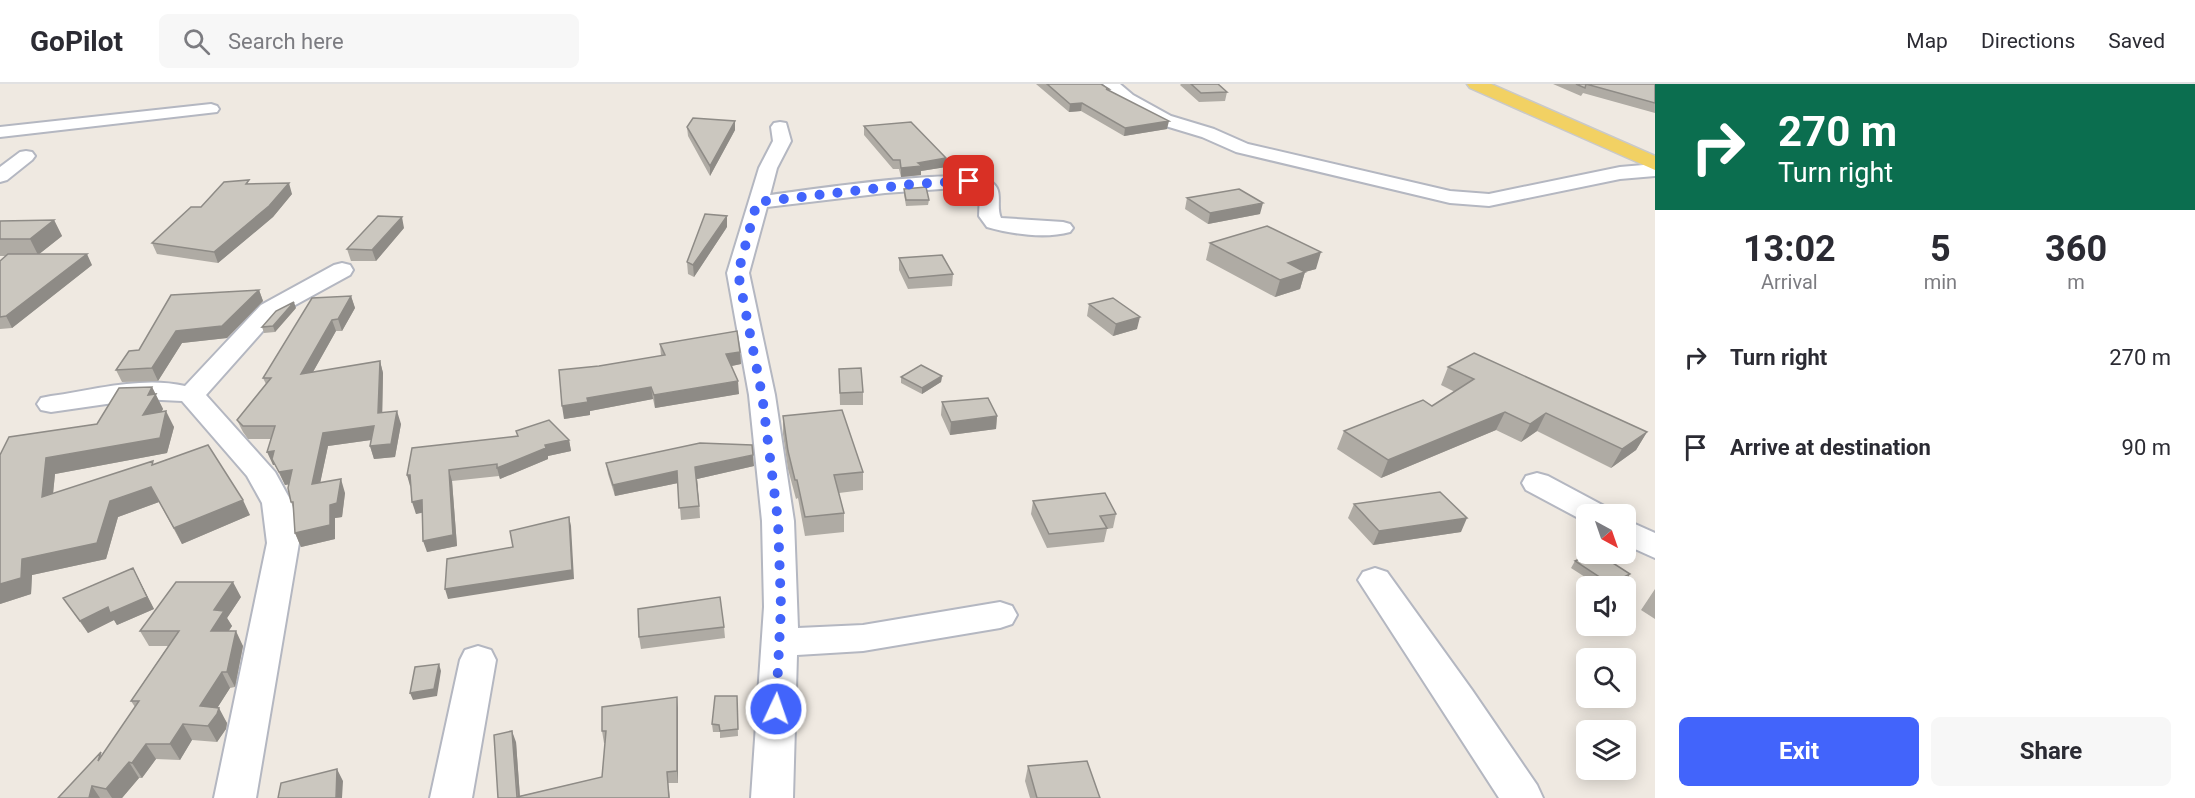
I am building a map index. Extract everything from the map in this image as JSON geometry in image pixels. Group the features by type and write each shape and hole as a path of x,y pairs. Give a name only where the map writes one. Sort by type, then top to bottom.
{"main road":[{"path":"1476,84 1655,164"}],"street":[{"path":"1111,84 1127,98 1165,120 1208,133 1242,148 1450,197 1489,200 1620,173 1655,170"},
{"path":"0,132 211,109"},
{"path":"772,798 781,607 778,521 762,395 738,273 768,168 782,141 780,127"},
{"path":"0,176 26,156"},
{"path":"757,202 904,185 969,181 982,184 989,190 989,218 992,222 1003,226 1063,228"},
{"path":"191,395 269,310 342,270"},
{"path":"51,404 166,390 176,390 191,395 260,472 277,503 282,543 235,798"},
{"path":"1537,483 1576,504"},
{"path":"1636,537 1655,547"},
{"path":"1375,580 1459,700 1522,798"},
{"path":"779,643 863,638 1000,615"},
{"path":"451,798 478,660"}],"building":[{"path":"1047,84 1101,84 1109,89 1106,89 1169,121 1125,128 1082,103 1070,104"},
{"path":"1191,84 1218,84 1227,92 1201,93"},
{"path":"1586,84 1655,84 1655,103"},
{"path":"693,118 735,121 710,166 687,127"},
{"path":"911,122 946,158 918,163 922,166 901,168 900,160 893,160 864,126"},
{"path":"249,180 246,184 289,183 269,206 214,252 152,243 191,207 201,207 224,182"},
{"path":"926,187 929,200 906,200 904,189"},
{"path":"1239,189 1263,203 1210,213 1187,198"},
{"path":"705,214 727,216 693,265 687,262"},
{"path":"378,216 402,217 372,250 347,249"},
{"path":"54,220 30,239 0,239 0,221"},
{"path":"1267,226 1321,252 1288,263 1305,272 1280,280 1210,243"},
{"path":"8,254 87,254 6,316 0,317 0,261"},
{"path":"942,255 953,274 909,278 899,258"},
{"path":"259,290 222,326 176,331 152,368 116,370 129,351 139,350 171,295"},
{"path":"351,296 338,319 332,320 301,374 380,361 378,413 397,411 391,444 370,446 374,426 323,433 312,484 341,479 337,503 330,505 330,525 295,533 293,502 291,502 288,488 292,470 279,472 272,459 274,451 267,452 275,426 243,426 237,420 271,378 263,378 312,298"},
{"path":"1113,298 1140,317 1116,324 1089,304"},
{"path":"294,302 273,326 262,327 276,311"},
{"path":"737,331 740,352 726,354 738,381 654,395 651,387 587,398 588,402 562,406 559,370 665,355 660,344"},
{"path":"1474,353 1647,432 1622,449 1546,413 1530,424 1505,412 1388,460 1344,431 1423,400 1432,406 1474,379 1448,367"},
{"path":"921,365 942,376 922,388 901,377"},
{"path":"861,368 863,392 840,393 839,369"},
{"path":"152,387 148,395 156,394 143,415 166,411 160,438 46,458 42,497 153,461 152,465 208,445 243,500 174,528 151,487 110,501 97,543 22,559 21,578 0,584 0,455 9,437 97,424 119,388"},
{"path":"988,398 997,416 951,422 942,402"},
{"path":"842,410 863,472 834,475 844,513 805,517 788,451 783,416"},
{"path":"549,420 569,440 545,445 546,448 497,468 497,464 449,470 453,535 423,541 422,500 412,502 410,475 407,475 412,448 518,436 516,431"},
{"path":"700,443 752,445 753,455 695,467 699,506 679,508 677,471 613,485 606,463"},
{"path":"1440,492 1467,518 1379,531 1354,504"},
{"path":"1105,493 1116,514 1100,516 1107,528 1049,534 1033,501"},
{"path":"569,517 572,570 445,589 447,559 513,547 510,531"},
{"path":"1580,564 1614,564 1630,574 1626,576 1598,576"},
{"path":"133,568 147,597 110,613 108,607 80,621 63,598"},
{"path":"176,582 233,582 214,610 224,611 211,631 236,631 227,672 222,672 200,706 219,708 217,714 208,726 183,724 170,744 146,744 132,763 129,762 106,789 92,786 89,798 58,798 101,752 98,761 139,701 131,701 179,631 140,631"},
{"path":"720,597 724,627 639,637 638,609"},
{"path":"439,664 434,689 410,693 415,667"},
{"path":"715,696 737,696 738,729 720,731 719,725 712,724"},
{"path":"677,697 677,771 667,772 669,798 498,798 494,735 512,731 517,797 602,777 606,731 602,731 602,707"},
{"path":"1087,761 1100,798 1037,798 1028,766"},
{"path":"337,769 336,798 278,798 281,783"}],"route":[{"path":"776,709 781,607 778,521 762,395 738,273 757,202 914,184 969,181"}]}
